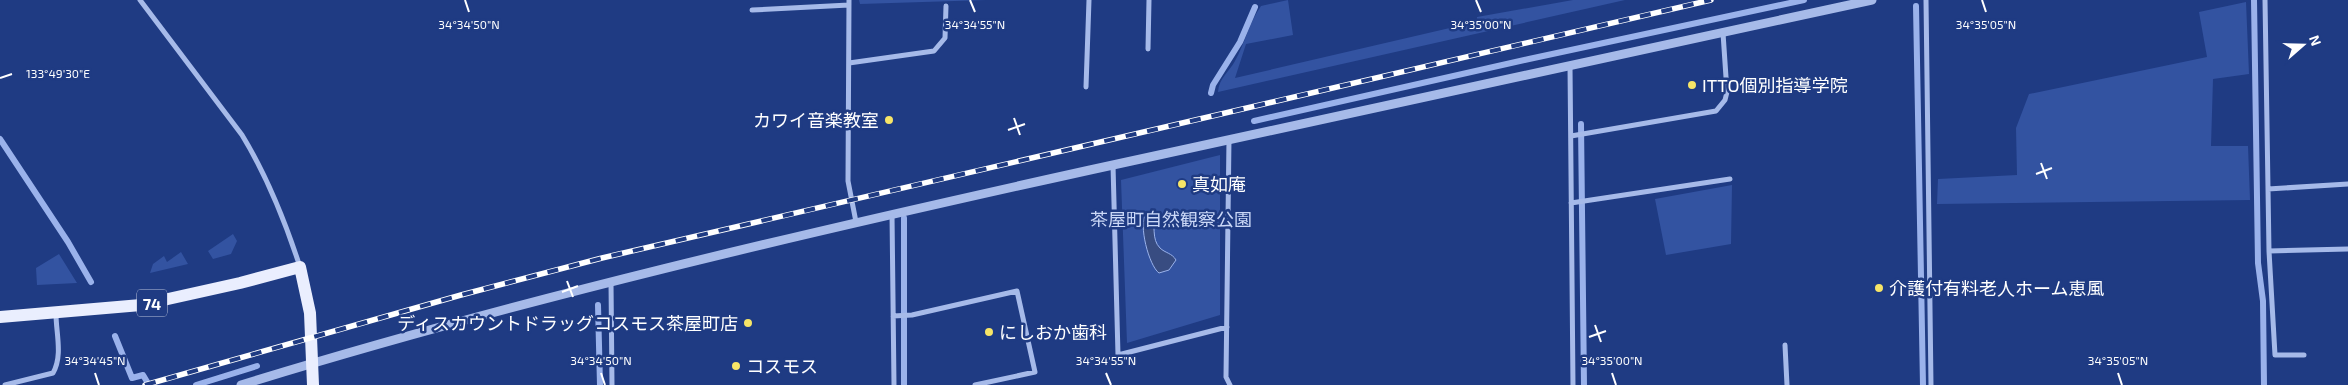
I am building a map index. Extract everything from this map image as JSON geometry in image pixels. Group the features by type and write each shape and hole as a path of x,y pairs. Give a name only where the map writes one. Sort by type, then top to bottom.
{"main road":[{"name":"74","path":"0,317 141,305 240,283 300,267"},
{"path":"300,267 310,313 312,385"}],"street":[{"path":"140,0 242,135 278,204 300,267"},
{"path":"1086,87 1089,0"},
{"path":"1148,49 1149,0"},
{"path":"241,385 312,363 611,282 856,222 1872,0"},
{"path":"1926,0 1931,385"},
{"path":"2265,0 2269,251 2275,356 2304,355"},
{"path":"752,10 849,3 848,181 856,222"},
{"path":"849,63 934,51 945,38 946,6"},
{"path":"1574,135 1716,111 1725,100 1727,92 1723,33"},
{"path":"1570,66 1574,135 1573,385"},
{"path":"1228,384 1226,376 1229,139"},
{"path":"1113,165 1118,355 1227,328"},
{"path":"1574,203 1730,179"},
{"path":"2268,189 2348,184"},
{"path":"892,214 894,385"},
{"path":"2269,251 2348,249"},
{"path":"611,282 612,385"},
{"path":"893,316 912,316 1017,291 1035,372 974,385"},
{"path":"5,385 52,373 57,366 56,313"},
{"path":"1786,345 1788,385"}],"green space":[{"path":"859,0 986,0 860,4"},
{"path":"1288,0 1293,35 1246,44 1235,78 1467,24 1477,25 1477,17 1573,0 1625,0 1218,92 1220,83 1235,61 1253,19 1261,6"},
{"path":"2246,2 2249,74 2213,79 2211,146 2248,146 2250,200 1937,204 1938,179 2017,175 2016,128 2029,94 2207,57 2199,12"},
{"name":"茶屋町自然観察公園","path":"1220,155 1220,315 1127,343 1121,180"},
{"path":"1732,185 1731,244 1666,255 1655,199"},
{"path":"233,234 237,241 231,254 213,259 208,251"},
{"path":"181,252 188,264 150,273 153,264 164,256 167,262"},
{"path":"59,254 77,283 37,285 36,268"}],"shaded area":[{"path":"1146,214 1152,214 1157,244 1176,260 1169,270 1159,273 1148,254 1143,226"}],"waterway":[{"path":"1254,121 1804,0"},
{"path":"2254,0 2258,263 2263,301 2264,385"},
{"path":"1916,6 1923,385"},
{"path":"1211,93 1213,85 1240,42 1255,7"},
{"path":"1581,124 1584,385"},
{"path":"0,139 68,242 91,282"},
{"path":"904,218 904,385"},
{"path":"598,305 600,385"},
{"path":"115,336 132,378 143,375 149,385"},
{"path":"196,385 257,366"}],"railway":[{"path":"145,385 461,295 602,258 1711,0"}],"place":[{"name":"ITTO個別指導学院","path":"1692,85"},
{"name":"カワイ音楽教室","path":"889,120"},
{"name":"真如庵","path":"1182,184"},
{"name":"介護付有料老人ホーム恵風","path":"1879,288"},
{"name":"ディスカウントドラッグコスモス茶屋町店","path":"748,323"},
{"name":"にしおか歯科","path":"989,332"},
{"name":"コスモス","path":"736,366"}]}
